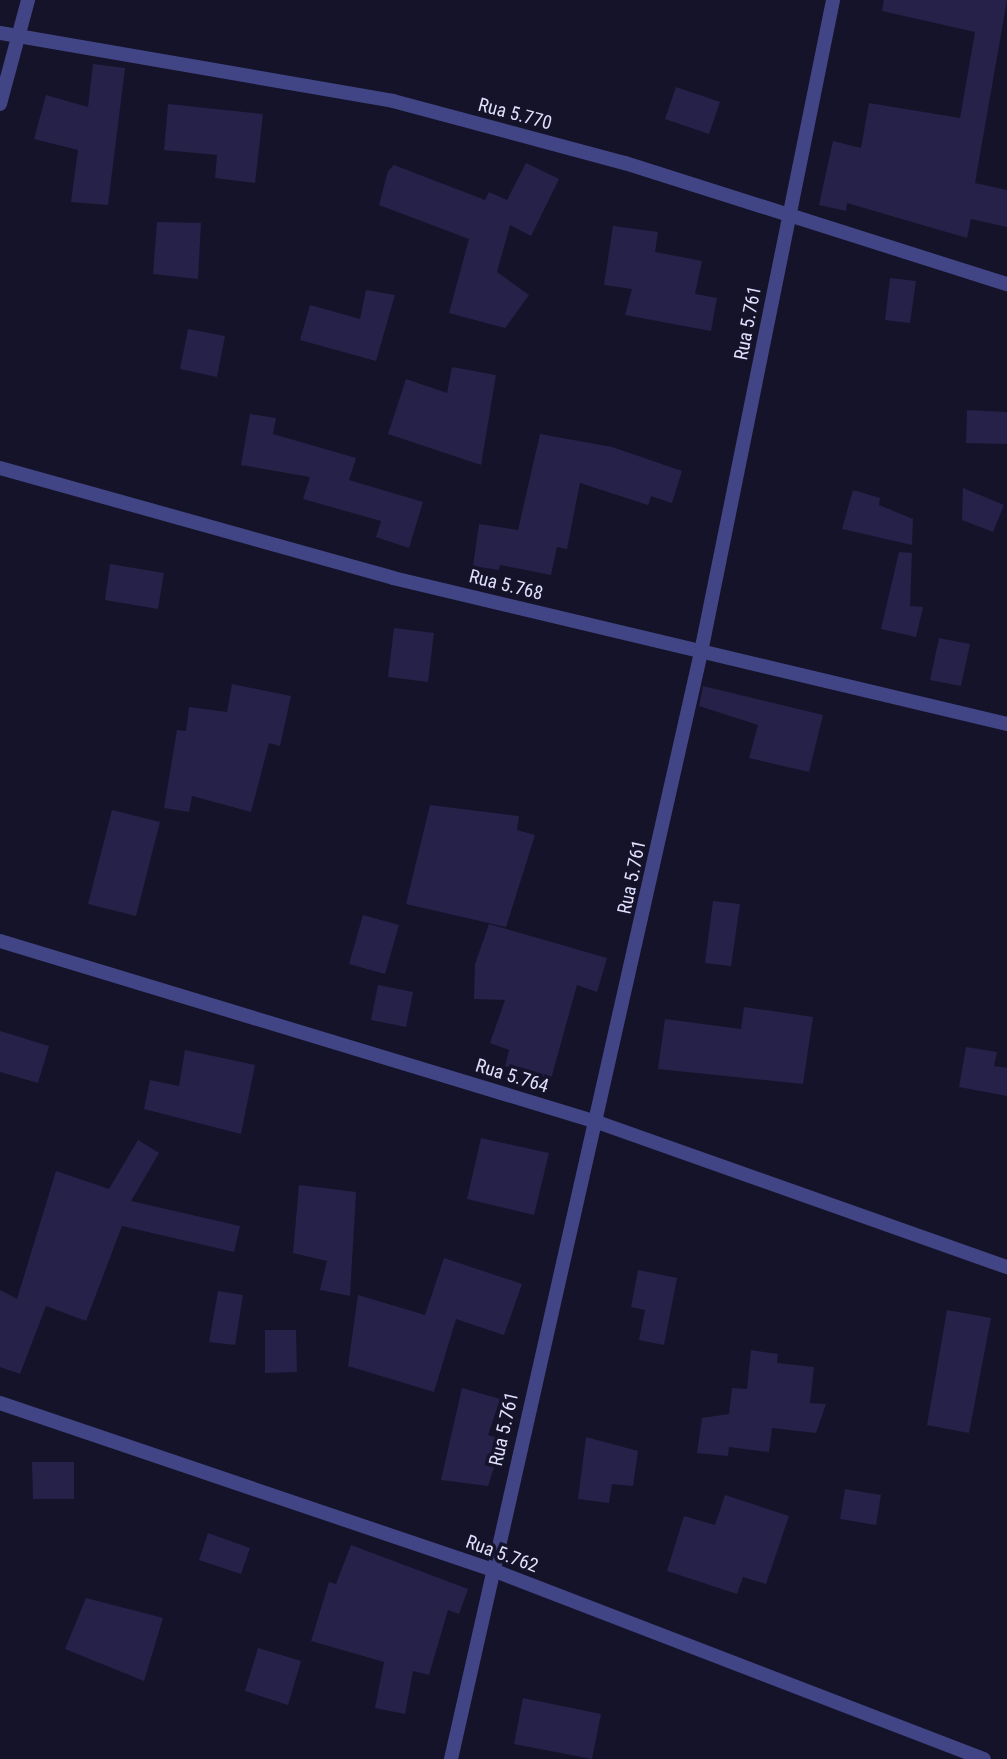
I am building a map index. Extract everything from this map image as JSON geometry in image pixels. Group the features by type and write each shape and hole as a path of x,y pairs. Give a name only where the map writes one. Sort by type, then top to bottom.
{"street":[{"path":"0,104 16,36 28,0"},
{"name":"Rua 5.761","path":"451,1759 490,1569 597,1122 701,652 833,0"},
{"name":"Rua 5.770","path":"0,33 235,69 393,101 625,163 789,218 1007,284"},
{"name":"Rua 5.768","path":"0,468 393,578 1007,724"},
{"name":"Rua 5.764","path":"0,941 597,1122 1007,1267"},
{"name":"Rua 5.762","path":"0,1403 490,1569 984,1759"}],"building":[{"path":"884,0 1007,0 975,183 1007,190 1007,227 971,219 967,238 847,203 846,211 819,205 833,141 861,148 869,103 960,118 975,32 882,11"},
{"path":"93,64 125,68 108,205 71,202 78,150 34,139 46,95 88,107"},
{"path":"676,87 720,102 709,134 665,119"},
{"path":"168,104 263,114 255,183 215,178 217,155 164,150"},
{"path":"526,163 559,179 531,236 510,225 497,272 529,295 505,328 449,313 469,239 379,205 388,171 394,165 485,200 489,192 507,200"},
{"path":"157,222 201,223 198,279 153,274"},
{"path":"613,226 658,232 655,252 702,261 695,294 717,298 711,331 625,315 632,289 604,285"},
{"path":"890,278 916,281 910,323 885,320"},
{"path":"366,290 395,295 376,361 300,340 310,305 360,319"},
{"path":"188,329 225,336 217,377 180,369"},
{"path":"452,367 496,375 481,465 388,434 406,379 447,393"},
{"path":"967,410 1007,412 1007,444 966,443"},
{"path":"250,414 276,418 273,434 356,458 349,480 423,502 409,548 376,537 381,521 303,499 310,477 241,465"},
{"path":"540,434 612,447 682,471 672,503 651,496 648,505 580,483 567,549 557,547 551,575 500,565 499,570 473,566 479,524 518,530"},
{"path":"963,488 1004,505 993,532 962,520"},
{"path":"853,490 880,498 879,505 913,519 912,545 842,529"},
{"path":"899,552 912,553 910,606 923,607 916,637 881,629"},
{"path":"110,564 164,573 158,609 105,600"},
{"path":"394,628 434,633 428,682 388,677"},
{"path":"939,638 970,644 961,686 930,680"},
{"path":"232,684 291,696 280,746 269,743 251,812 192,796 189,812 164,808 177,730 186,731 189,707 227,712"},
{"path":"703,686 823,715 809,772 749,758 758,725 699,706"},
{"path":"430,805 519,816 517,830 535,835 506,927 406,904"},
{"path":"112,810 160,822 136,916 88,904"},
{"path":"713,901 740,904 731,966 705,963"},
{"path":"363,915 399,925 385,974 349,964"},
{"path":"489,924 607,958 597,992 577,985 551,1079 505,1066 509,1050 490,1043 505,1000 474,999 475,964"},
{"path":"378,985 413,992 406,1027 371,1020"},
{"path":"744,1007 813,1017 803,1084 658,1069 665,1019 741,1029"},
{"path":"0,1031 49,1046 38,1083 0,1072"},
{"path":"966,1047 997,1052 994,1066 1007,1068 1007,1096 959,1087"},
{"path":"185,1050 255,1065 241,1134 144,1109 150,1080 179,1086"},
{"path":"481,1138 549,1153 534,1215 467,1199"},
{"path":"138,1140 159,1153 131,1201 240,1226 234,1252 122,1226 86,1321 46,1306 20,1374 0,1367 0,1290 17,1299 56,1171 109,1189"},
{"path":"299,1185 356,1192 350,1296 320,1290 327,1261 293,1253"},
{"path":"444,1258 522,1284 504,1335 456,1319 434,1392 348,1366 358,1295 425,1315"},
{"path":"638,1270 677,1278 664,1345 639,1340 645,1310 631,1307"},
{"path":"218,1291 243,1295 235,1345 209,1342"},
{"path":"947,1310 991,1318 969,1433 927,1425"},
{"path":"265,1330 296,1330 297,1372 265,1373"},
{"path":"751,1350 778,1354 777,1363 814,1367 810,1403 826,1404 816,1433 772,1428 769,1452 729,1447 728,1456 697,1453 702,1418 729,1414 732,1388 747,1389"},
{"path":"462,1388 500,1399 488,1435 503,1440 488,1486 441,1480"},
{"path":"586,1437 638,1451 633,1486 612,1484 609,1503 578,1499"},
{"path":"32,1462 74,1462 74,1499 33,1499"},
{"path":"845,1489 881,1495 876,1525 840,1519"},
{"path":"725,1495 789,1516 766,1584 743,1577 737,1594 667,1571 684,1516 715,1525"},
{"path":"208,1533 250,1548 241,1574 199,1560"},
{"path":"351,1545 468,1589 459,1614 448,1610 429,1675 413,1671 405,1714 375,1708 384,1662 311,1641 329,1582 336,1584"},
{"path":"86,1598 163,1618 144,1681 65,1649"},
{"path":"258,1648 301,1661 288,1705 245,1691"},
{"path":"523,1698 601,1714 592,1759 514,1744"}]}
